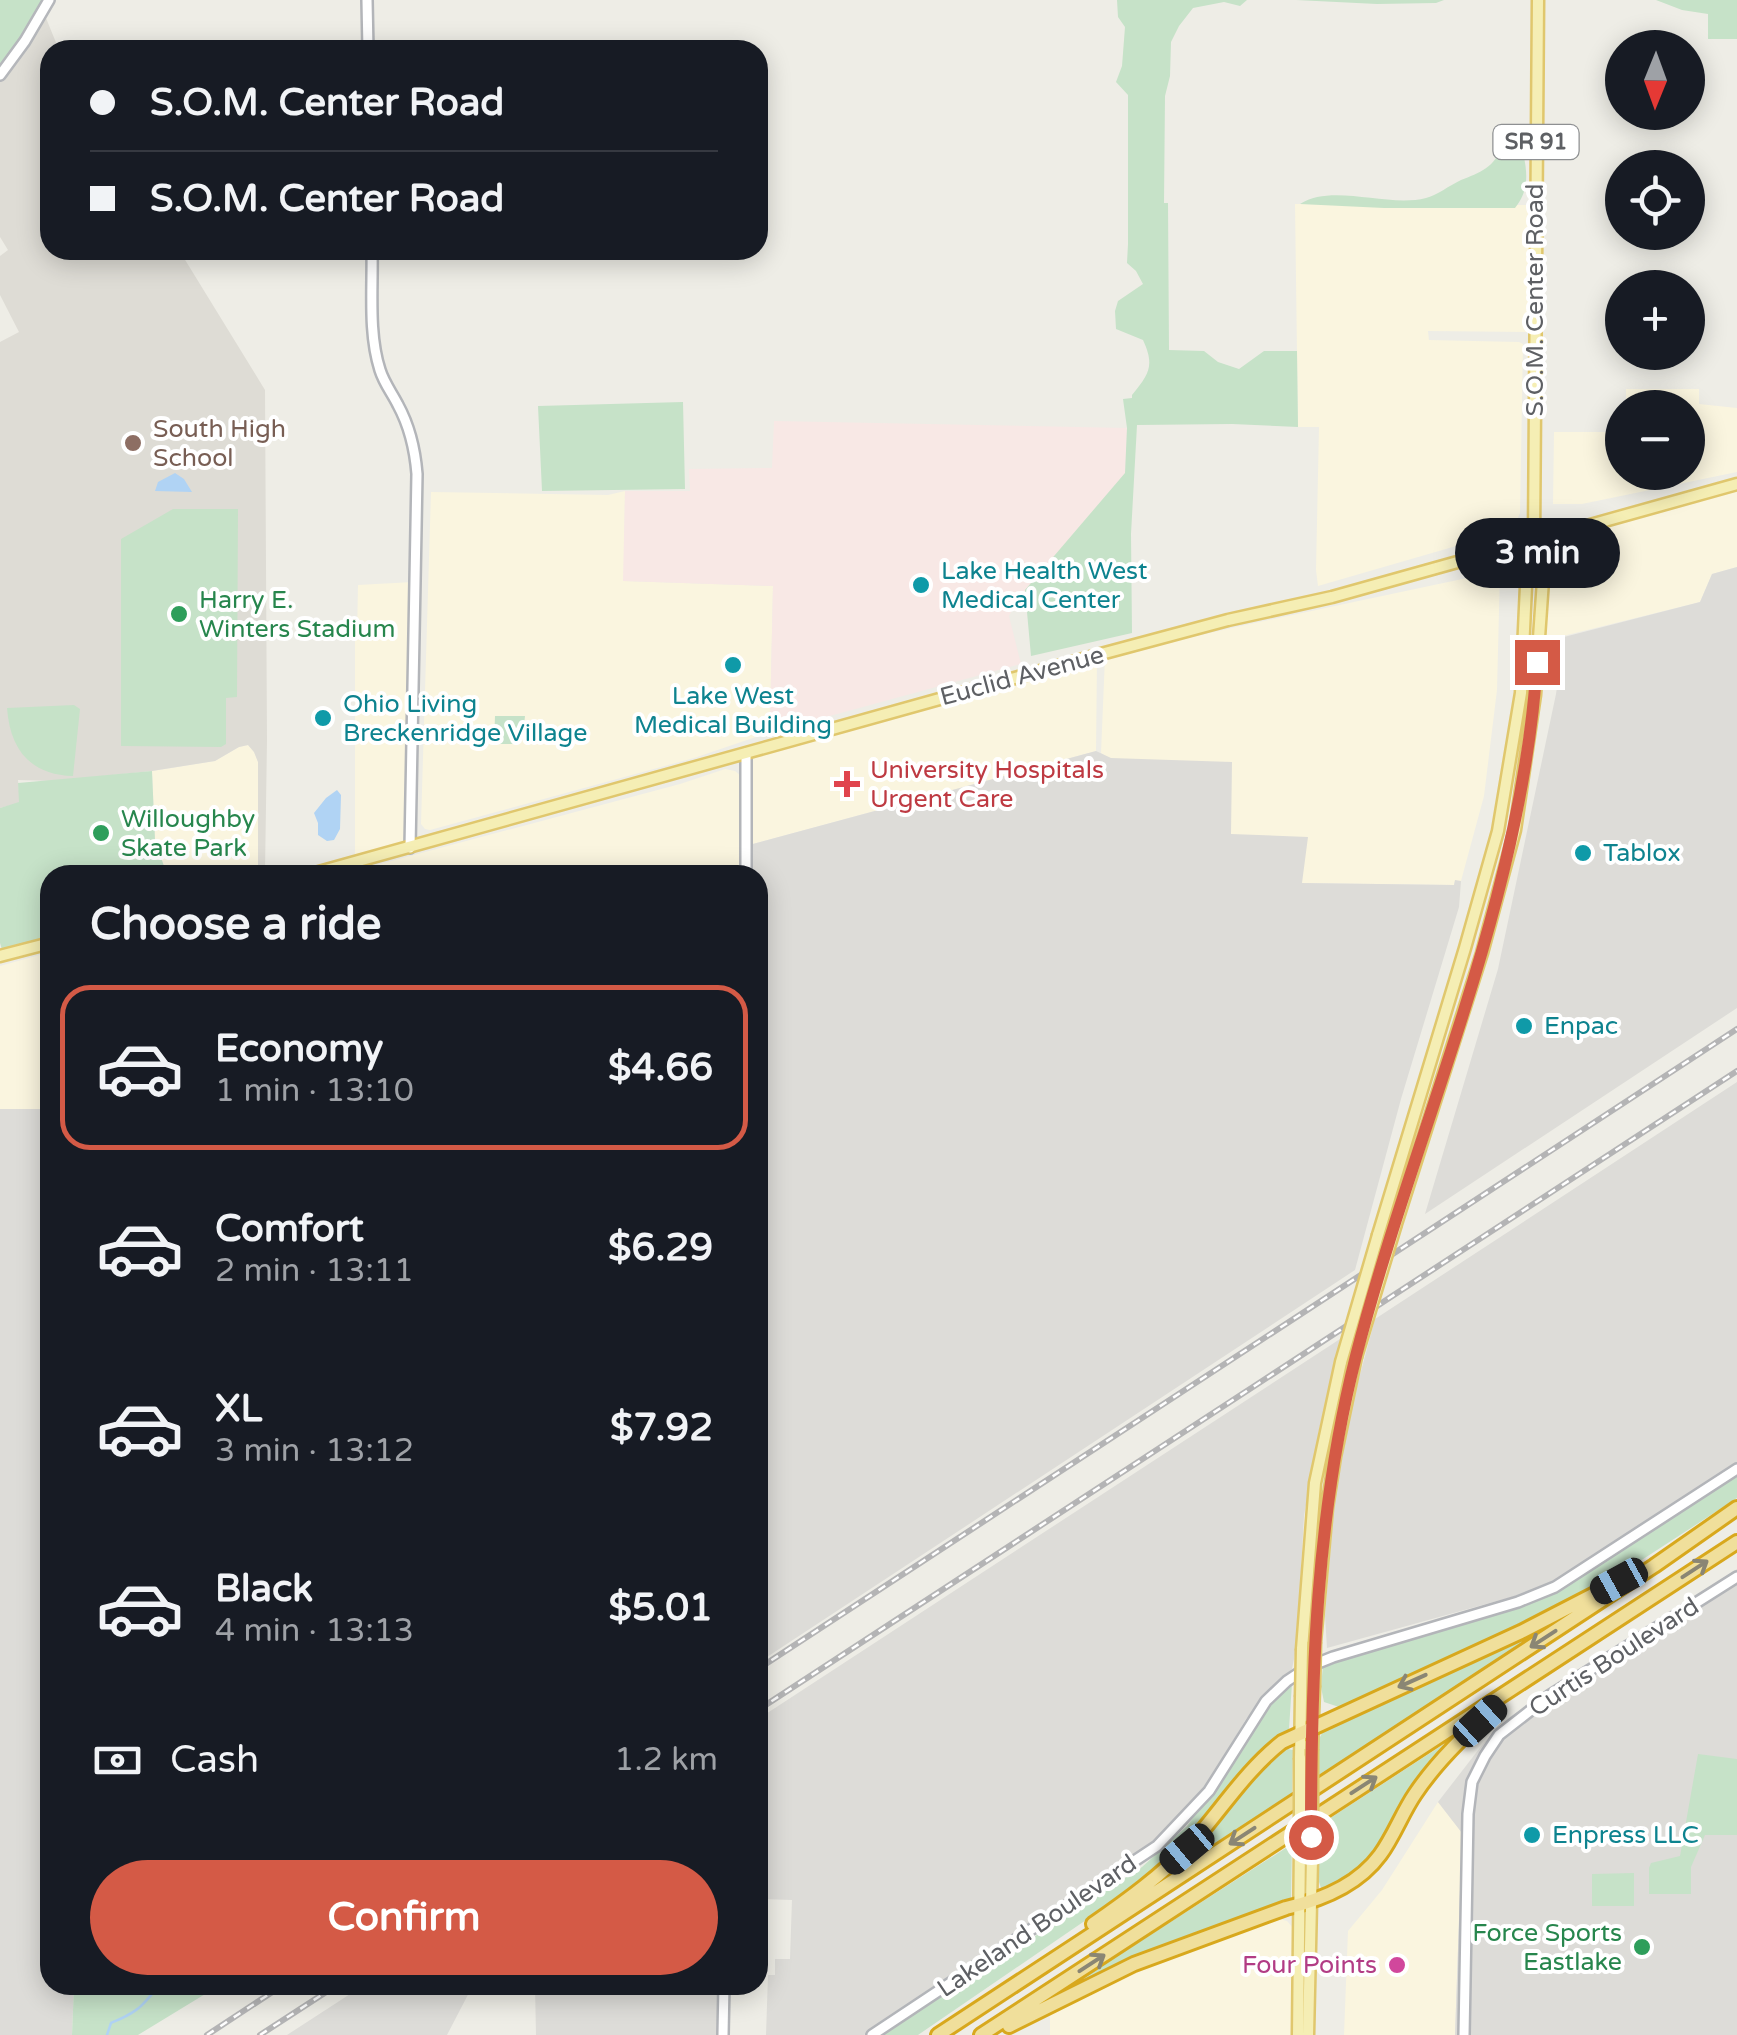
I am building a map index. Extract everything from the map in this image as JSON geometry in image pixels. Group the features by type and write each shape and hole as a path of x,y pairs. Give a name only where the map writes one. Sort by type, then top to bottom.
{"highway":[{"path":"938,2035 1737,1508"},
{"path":"981,2035 1737,1542"},
{"path":"930,2035 1146,1884 1187,1849 1264,1756 1282,1742 1654,1566"},
{"path":"992,2035 1134,1964 1306,1904 1346,1885 1370,1867 1415,1794 1456,1742 1526,1680"}],"main road":[{"name":"S.O.M. Center Road","path":"1298,2035 1312,1859 1312,1749 1301,1697 1315,1484 1341,1362 1498,831 1521,692 1527,565 1534,540 1538,0"},
{"name":"Euclid Avenue","path":"346,865 1228,620 1347,593 1737,484"},
{"name":"S.O.M. Center Road","path":"1308,2035 1306,1904 1300,1867 1300,1758 1314,1687 1327,1508 1356,1357 1482,953 1514,830 1535,695 1544,566 1534,540"},
{"path":"0,956 40,946"}],"street":[{"path":"0,75 49,0"},
{"path":"367,0 368,40"},
{"path":"372,260 378,365 408,424 416,451 410,848"},
{"path":"746,753 746,865"},
{"name":"Lakeland Boulevard","path":"872,2035 1157,1846 1208,1791 1266,1701 1308,1666 1555,1588 1737,1469"},
{"name":"Curtis Boulevard","path":"1464,2035 1468,1814 1472,1782 1485,1756 1499,1735 1549,1696 1737,1577"},
{"path":"723,2035 724,1995"}],"shaded area":[{"name":"South High School","path":"46,18 55,40 40,40 40,260 185,260 265,390 265,865 258,865 258,762 248,745 215,761 152,771 54,781 18,780 20,803 0,808 0,342 19,332 0,295 0,256 8,250 0,237 0,81"},
{"path":"1295,204 1531,205 1531,332 1428,331 1429,340 1523,344 1520,513 1508,531 1318,586 1319,427 1298,427"},
{"path":"1626,389 1699,389 1699,390"},
{"path":"1705,405 1737,408 1737,472 1705,479"},
{"path":"774,421 1127,428 1126,473 1018,599 1009,616 1021,664 771,732 773,586 623,581 625,491 690,491 689,469 772,468"},
{"path":"1554,432 1605,432 1605,490 1650,490 1582,504 1553,504"},
{"path":"1737,486 1737,567 1712,574 1700,602 1543,641 1546,565 1537,541"},
{"path":"625,491 624,581 773,586 771,732 694,758 425,829 421,824 431,492 608,495"},
{"path":"1737,567 1737,1008 1425,1214 1498,969 1556,694 1564,637 1700,602 1712,574"},
{"path":"1500,571 1497,690 1484,796 1461,881 1454,885 1302,883 1101,753 1105,657"},
{"path":"413,582 407,846 355,860 358,585"},
{"path":"1097,660 1096,751 749,845 749,756"},
{"path":"248,745 258,762 258,865 164,865 155,840 152,771 215,761"},
{"path":"1096,751 1111,758 1232,762 1231,834 1308,837 1302,883 1454,885 1455,880 1461,881 1459,907 1355,1270 768,1656 768,865 750,865 749,845"},
{"path":"725,769 741,776 741,865 376,865"},
{"path":"40,955 40,1109 0,1109 0,966"},
{"path":"1737,1082 1737,1464 1605,1551 1537,1590 1327,1648 1325,1616 1335,1497 1351,1408 1375,1319"},
{"path":"0,1109 40,1109 40,1995 74,1995 72,2035 0,2035"},
{"path":"1340,1339 1304,1516 1297,1644 1292,1669 1246,1719 1204,1789 1161,1836 864,2035 766,2035 768,1975 775,1975 775,1959 790,1959 792,1900 768,1899 768,1712"},
{"path":"1737,1569 1737,2035 1455,2035 1462,1833 1438,1802 1508,1718"},
{"path":"1438,1802 1462,1833 1455,2035 1344,2035 1348,1931 1382,1890"},
{"path":"1280,1919 1294,1929 1292,2035 1050,2035 1050,2016 1055,2006 1185,1952"},
{"path":"349,1995 468,1995 447,2035 287,2035"},
{"path":"535,1995 720,1995 718,2035 536,2035"}],"green space":[{"path":"0,0 49,0 0,75"},
{"path":"1117,0 1247,0 1240,6 1224,2 1193,8 1171,42 1165,96 1164,203 1168,203 1169,350 1204,351 1218,362 1239,369 1264,351 1297,351 1298,427 1137,425 1131,534 1132,633 1031,656 1025,590 1125,473 1127,428 1123,399 1132,398 1149,363 1143,340 1116,329 1118,301 1143,284 1127,263 1128,95 1116,82 1122,66 1125,27 1118,17"},
{"path":"1296,0 1444,0 1377,4"},
{"path":"1656,0 1737,0 1737,39 1708,39 1708,14"},
{"path":"1521,142 1526,184 1515,208 1300,204 1328,196 1426,198 1486,168 1501,146"},
{"path":"683,402 685,489 542,491 538,406"},
{"name":"Harry E. Winters Stadium","path":"173,509 238,509 237,697 226,698 226,744 221,747 121,746 121,539"},
{"path":"74,705 80,709 73,776 34,765 18,747 7,708"},
{"path":"495,716 525,716 524,725 519,725 519,744 494,744"},
{"path":"152,771 155,840 164,865 40,865 40,942 3,953 0,808 19,802 18,783"},
{"path":"1737,1476 1737,1498 1614,1578 1552,1612 1348,1704 1339,1707 1324,1702 1323,1665 1557,1592"},
{"path":"1530,1637 1318,1777 1319,1739 1324,1729"},
{"path":"1292,1683 1289,1729 1186,1845 1124,1894 918,2035 882,2035 1142,1867 1187,1826 1272,1701"},
{"path":"1461,1733 1365,1867 1321,1888 1317,1876 1318,1826"},
{"path":"1282,1748 1293,1750 1292,1795 1169,1876 1167,1872"},
{"path":"1698,1754 1737,1759 1737,1835 1705,1835 1691,1867 1691,1894 1649,1894 1651,1863 1680,1856"},
{"path":"1292,1844 1291,1900 1206,1930 1073,1989 1071,1986"},
{"path":"1634,1873 1634,1906 1592,1906 1592,1874"},
{"path":"74,1995 204,1995 138,2035 72,2035"}],"water":[{"path":"175,473 192,492 155,491 158,482"},
{"path":"337,790 341,795 340,829 334,840 327,841 318,835 314,813"}],"waterway":[{"path":"107,2035 111,2023 136,2010 152,1995"}],"railway":[{"path":"768,1662 1737,1029"},
{"path":"768,1703 1737,1071"},
{"path":"207,2035 268,1995"},
{"path":"260,2035 322,1995"}],"place":[{"name":"South High School","path":"133,443"},
{"name":"Lake Health West Medical Center","path":"921,585"},
{"name":"Harry E. Winters Stadium","path":"179,614"},
{"name":"Lake West Medical Building","path":"733,665"},
{"name":"Ohio Living Breckenridge Village","path":"323,718"},
{"name":"University Hospitals Urgent Care","path":"847,784"},
{"name":"Willoughby Skate Park","path":"101,833"},
{"name":"Tablox","path":"1583,853"},
{"name":"Enpac","path":"1524,1026"},
{"name":"Enpress LLC","path":"1532,1835"},
{"name":"Force Sports Eastlake","path":"1642,1947"},
{"name":"Four Points","path":"1397,1965"}],"route":[{"path":"1311,1837 1315,1642 1335,1457 1356,1357 1482,953 1507,859 1522,791 1537,662"}]}
